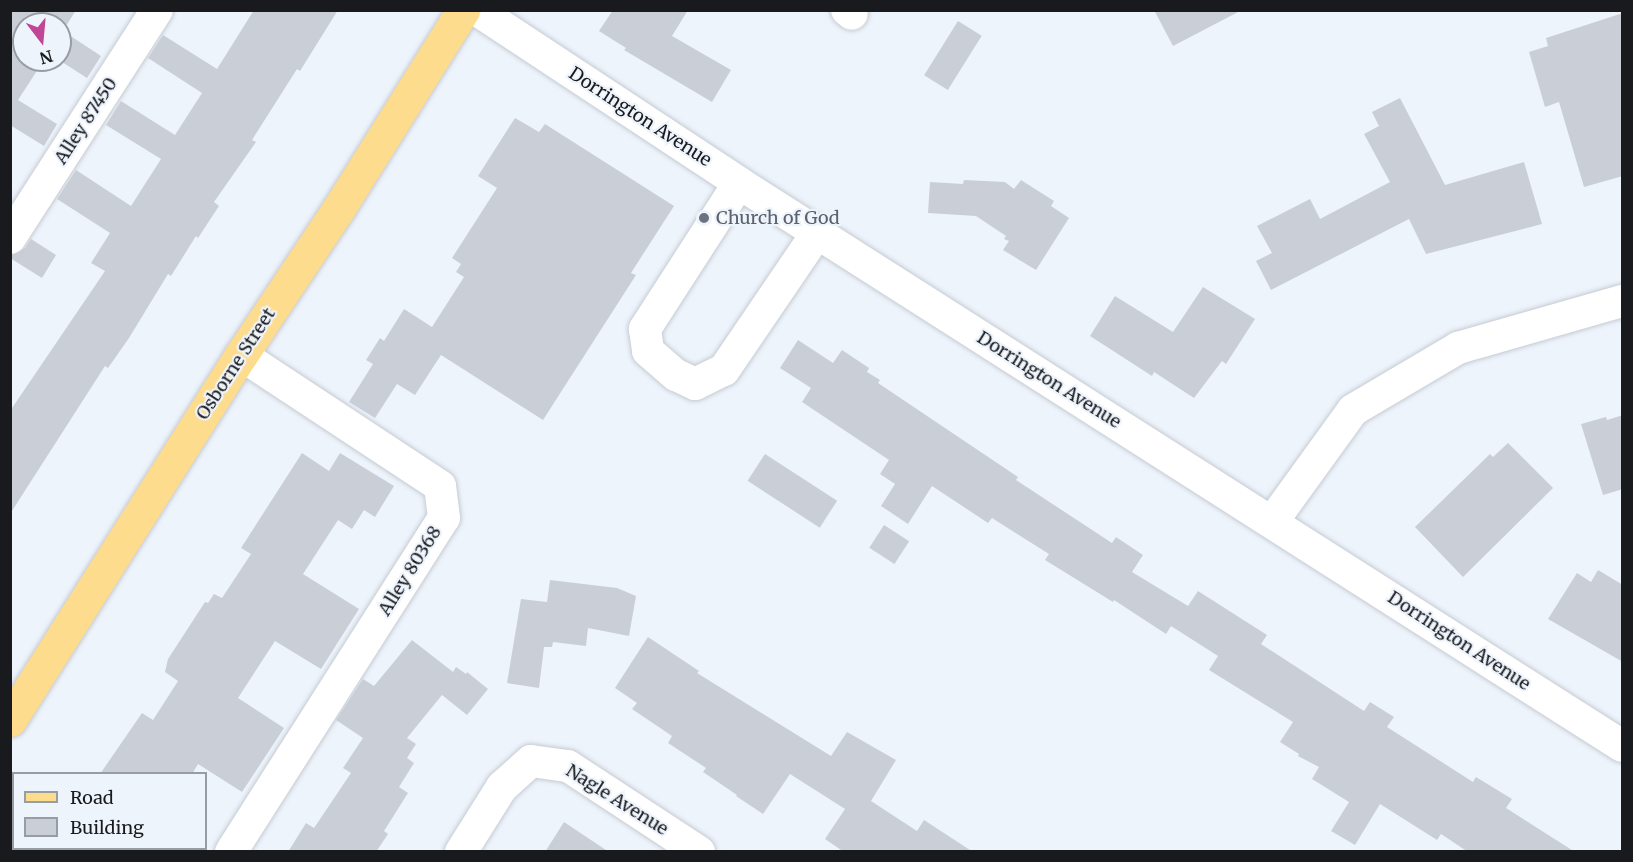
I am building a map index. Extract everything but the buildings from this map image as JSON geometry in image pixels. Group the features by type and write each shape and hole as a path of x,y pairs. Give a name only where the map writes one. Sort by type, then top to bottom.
{"main road":[{"name":"Osborne Street","path":"10,720 241,355 339,208 463,10"}],"street":[{"name":"Alley 87450","path":"13,235 157,10"},
{"name":"Dorrington Avenue","path":"477,10 817,233 1623,746"},
{"path":"740,183 645,330 648,351 676,375 695,384 724,370 817,233"},
{"path":"1272,522 1353,410 1458,348 1623,301"},
{"name":"Alley 80368","path":"231,852 444,518 440,486 241,355"},
{"name":"Nagle Avenue","path":"460,852 502,787 531,761 568,766 699,852"}],"place":[{"name":"Church of God","path":"704,218"}]}
